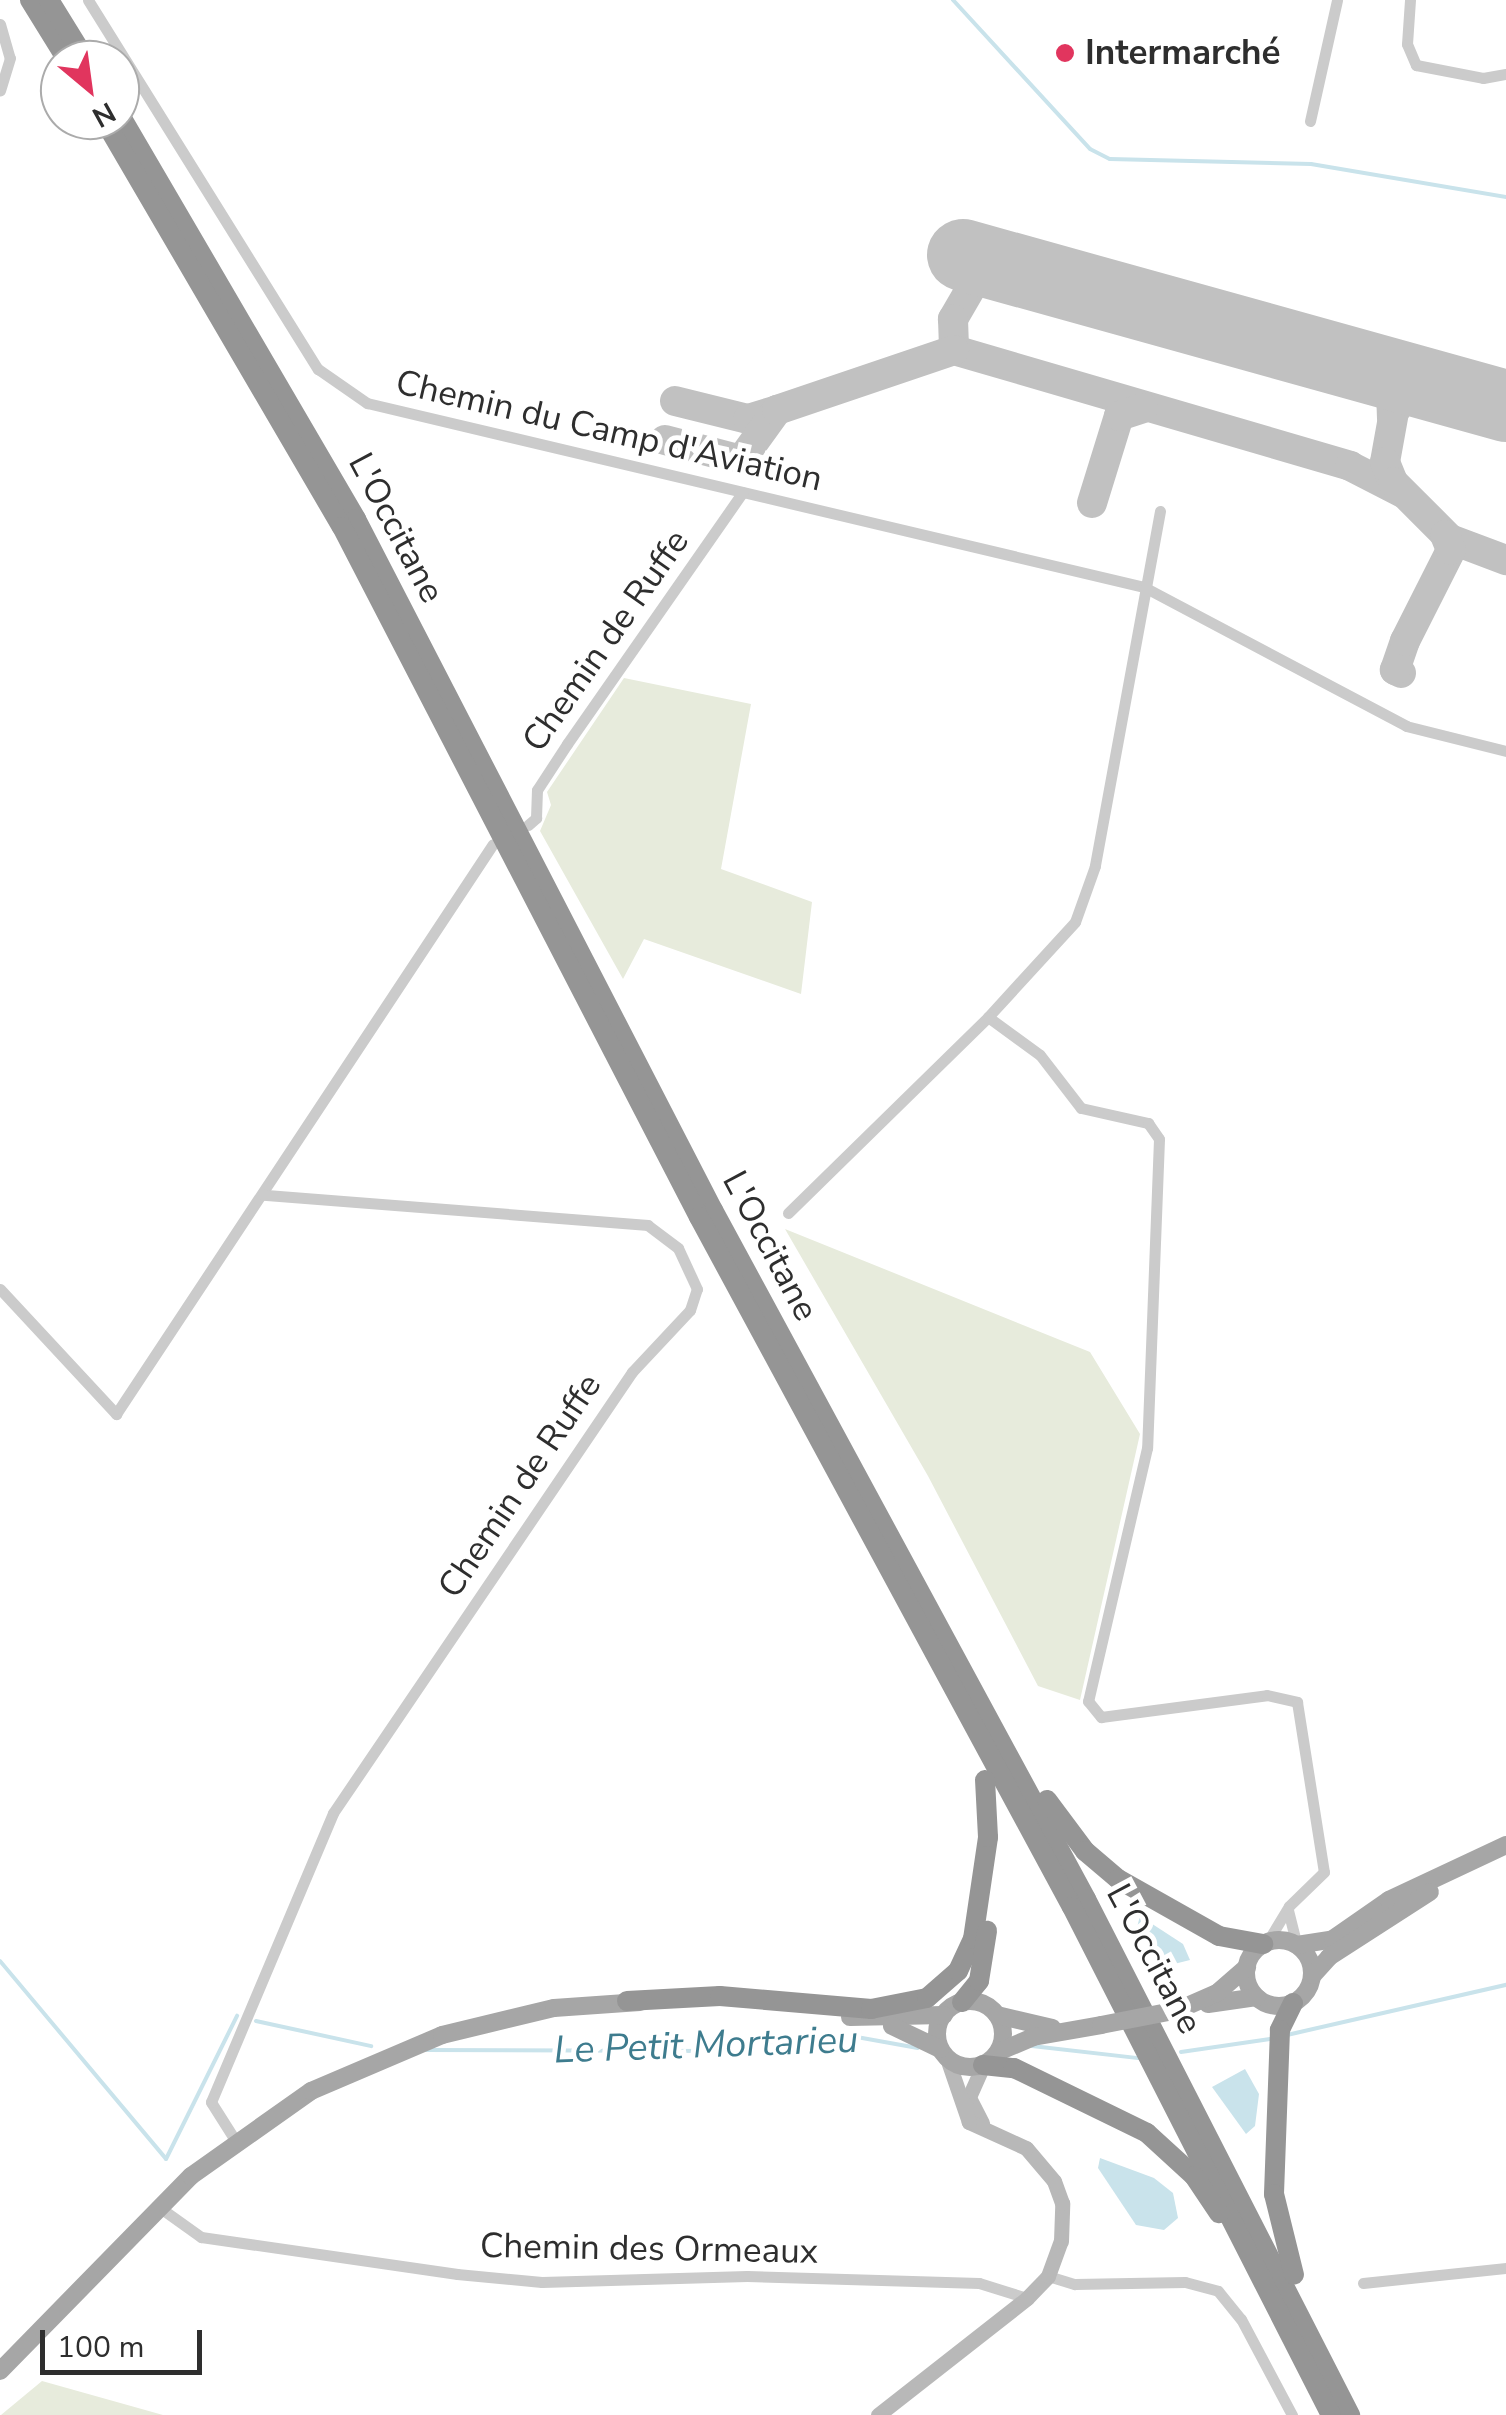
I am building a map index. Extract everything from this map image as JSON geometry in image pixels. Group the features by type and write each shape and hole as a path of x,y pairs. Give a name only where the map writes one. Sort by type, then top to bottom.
{"highway":[{"path":"30,0 55,40"},
{"path":"49,0 74,40"},
{"name":"L'Occitane","path":"116,140 342,527 888,1569 1072,1907 1332,2415"},
{"name":"L'Occitane","path":"135,140 356,520 713,1210 1095,1915 1351,2415"},
{"path":"888,1569 986,1780 993,1888 979,1981 962,2002"},
{"path":"921,1593 1084,1851 1130,1887 1219,1936 1265,1943"},
{"path":"627,2002 720,1996 871,2008 927,1998 958,1971 973,1939 988,1837 986,1780"},
{"path":"1293,2003 1280,2030 1277,2219 1284,2252 1351,2415"},
{"path":"991,2058 1100,2109 1178,2158 1208,2196 1312,2376"}],"main road":[{"path":"1178,2010 1217,1992 1246,1967 1265,1943 1333,1939 1389,1900 1506,1845"},
{"path":"858,2018 916,2033 964,2067 1063,2030 1257,1997 1274,2005 1293,2003 1330,1957 1473,1862"},
{"path":"1298,1944 1312,1975"},
{"path":"1246,1967 1257,1997"},
{"path":"0,2371 159,2207 235,2140 325,2084 420,2041 554,2008 627,2002 858,2018 944,2014 962,2002 981,2003 997,2014 1063,2030"},
{"path":"878,2415 1027,2298 1048,2276 1061,2241 1058,2192 1026,2148 975,2128 960,2111 943,2054 944,2014"},
{"path":"997,2014 1004,2033 972,2083 970,2105 998,2135"}],"street":[{"name":"Chemin du Camp d'Aviation","path":"88,0 328,381 366,403 1144,587 1406,726 1506,751"},
{"path":"1310,122 1337,0"},
{"path":"1410,0 1408,44 1416,65 1483,78 1506,74"},
{"path":"0,24 10,58 0,90"},
{"name":"Chemin de Ruffe","path":"528,825 536,818 537,790 557,759 743,492"},
{"path":"788,1212 988,1017 1075,922 1095,866 1160,511"},
{"path":"0,1289 116,1414 493,844"},
{"path":"988,1017 1040,1055 1082,1108 1148,1123 1160,1139 1148,1448 1090,1708 1101,1717 1267,1695 1297,1702 1324,1872 1289,1906 1265,1943"},
{"name":"Chemin de Ruffe","path":"235,2140 211,2102 333,1813 632,1372 690,1310 697,1289 678,1248 648,1226 263,1195"},
{"path":"1289,1906 1298,1944"},
{"name":"Chemin des Ormeaux","path":"159,2207 201,2237 457,2274 542,2282 746,2276 979,2283 1027,2298"},
{"path":"1363,2282 1506,2268"},
{"path":"1048,2276 1075,2284 1185,2282 1218,2291 1241,2319 1292,2415"}],"shaded area":[{"path":"624,678 751,704 721,869 812,902 801,994 644,939 623,979 540,831 551,805 547,792"},
{"path":"785,1229 1090,1352 1140,1434 1080,1700 1038,1686 928,1476"},
{"path":"42,2381 163,2415 1,2415"}],"water":[{"path":"1140,1916 1183,1944 1190,1960 1162,1967 1136,1931"},
{"path":"1245,2069 1259,2094 1255,2126 1246,2134 1212,2087"},
{"path":"1100,2158 1154,2178 1173,2193 1178,2218 1164,2230 1136,2225 1098,2168"}],"waterway":[{"path":"953,0 1090,149 1110,159 1311,164 1506,197"},
{"name":"Le Petit Mortarieu","path":"0,1961 166,2159 237,2016"},
{"name":"Le Petit Mortarieu","path":"1287,2035 1506,1985"},
{"name":"Le Petit Mortarieu","path":"256,2021 371,2046"},
{"name":"Le Petit Mortarieu","path":"426,2050 709,2051 733,2041 795,2042 840,2034 918,2048"},
{"name":"Le Petit Mortarieu","path":"1181,2052 1270,2039"},
{"name":"Le Petit Mortarieu","path":"1032,2046 1138,2058"}],"taxiway":[{"path":"1042,277 1002,270 978,276 953,319 954,350 1350,466 1403,493"},
{"path":"665,440 741,460 777,410 954,350"},
{"path":"1366,367 1391,390 1392,418"},
{"path":"1477,398 1426,386 1406,395 1394,412 1385,462 1393,482 1450,539 1506,560"},
{"path":"675,401 748,419 777,410"},
{"path":"1092,503 1119,416 1143,408"},
{"path":"1401,673 1395,670 1405,641 1451,550 1445,535"}],"runway":[{"path":"963,255 1506,406"}],"place":[{"name":"Intermarché","path":"1065,53"}]}
